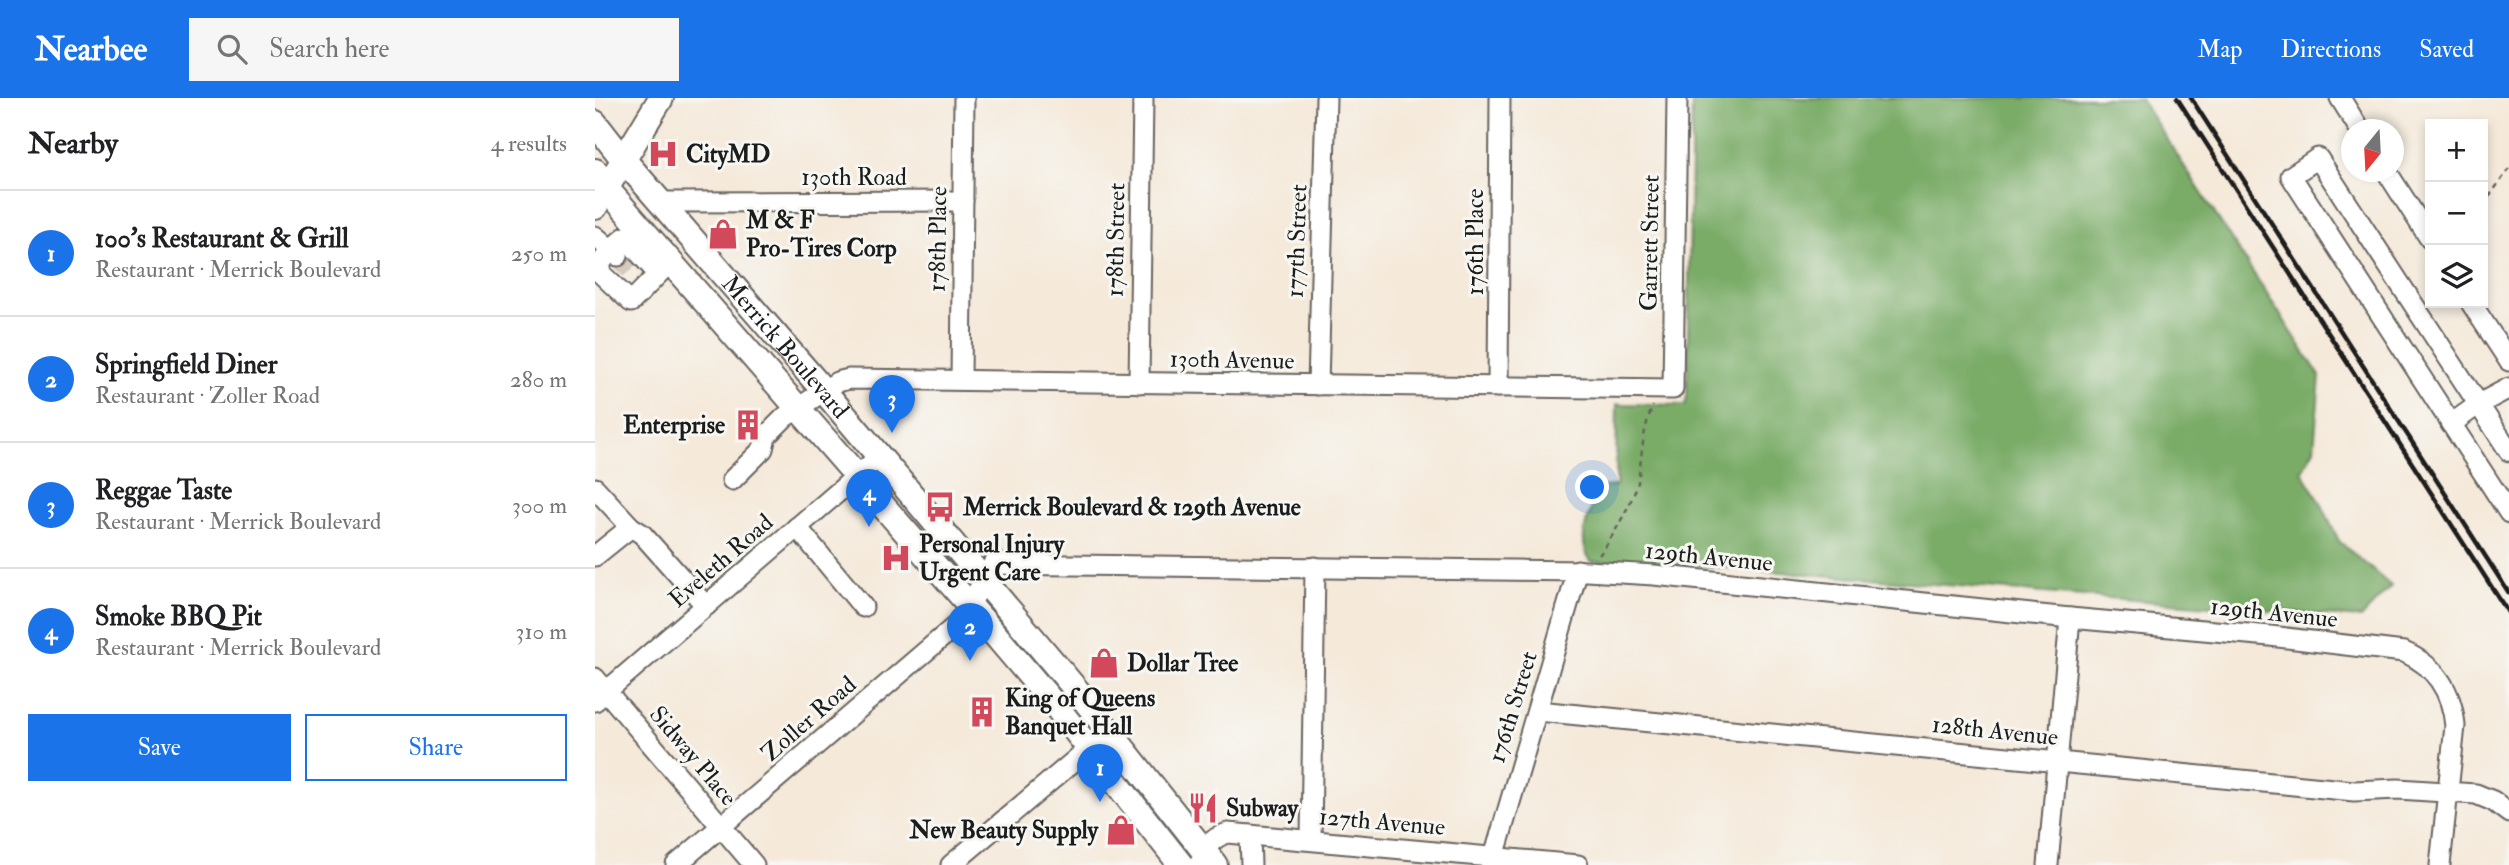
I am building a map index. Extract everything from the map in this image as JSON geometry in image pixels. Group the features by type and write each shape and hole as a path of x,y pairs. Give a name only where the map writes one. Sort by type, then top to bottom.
{"main road":[{"path":"599,188 622,159 661,98"},
{"name":"Merrick Boulevard","path":"595,123 622,159 824,391 1110,732 1206,861"},
{"name":"Merrick Boulevard","path":"599,188 653,275 799,409 1089,748 1181,865"}],"street":[{"name":"178th Place","path":"961,380 964,98"},
{"name":"178th Street","path":"1139,383 1143,98"},
{"name":"177th Street","path":"1318,386 1326,98"},
{"name":"176th Place","path":"1498,387 1500,98"},
{"name":"Garrett Street","path":"1665,395 1677,98"},
{"path":"2340,98 2353,119"},
{"path":"2509,451 2318,158 2291,176 2509,513"},
{"path":"2393,182 2425,231"},
{"name":"130th Road","path":"660,202 963,201"},
{"path":"595,236 615,253"},
{"path":"625,237 653,275 631,302 596,269 615,253 625,237"},
{"path":"2475,308 2509,361"},
{"name":"130th Avenue","path":"732,480 763,449 766,436 785,417 837,382 849,379 1498,387 1665,395"},
{"path":"2451,424 2479,404 2509,388"},
{"name":"Eveleth Road","path":"599,690 706,606 879,457"},
{"path":"596,492 631,527 642,534 706,606"},
{"path":"595,556 631,527"},
{"path":"797,527 863,607"},
{"name":"129th Avenue","path":"984,580 993,564 1578,570 1654,575 2270,636 2404,652 2431,668 2453,706 2455,726 2448,792"},
{"path":"1311,839 1315,568"},
{"name":"176th Street","path":"1494,857 1578,570"},
{"name":"Zoller Road","path":"676,865 960,622 984,580"},
{"path":"2048,865 2070,618"},
{"name":"Sidway Place","path":"599,690 754,865"},
{"name":"128th Avenue","path":"1538,710 2354,791 2398,789 2476,794 2493,801 2509,813"},
{"path":"951,865 1110,732"},
{"path":"2440,865 2448,792"},
{"name":"127th Avenue","path":"1206,861 1216,836 1228,833 1578,865"},
{"path":"1250,835 1251,865"}],"path":[{"path":"2488,198 2509,169"},
{"path":"1596,556 1601,554 1627,509 1637,485 1641,448 1649,414 1665,395"}],"green space":[{"path":"1692,98 2140,98 2320,376 2314,449 2302,471 2339,541 2391,586 2361,618 1717,567 1591,561 1584,543 1589,514 1601,487 1616,486 1617,404 1685,405 1687,396"}],"tunnel":[{"path":"618,256 637,278"}],"railway":[{"path":"2177,98 2509,614"},
{"path":"2191,98 2509,593"}],"place":[{"name":"CityMD","path":"663,154"},
{"name":"M & F Pro-Tires Corp","path":"723,234"},
{"name":"Enterprise","path":"748,425"},
{"name":"Reggae Taste","path":"892,433"},
{"name":"Merrick Boulevard & 129th Avenue","path":"940,507"},
{"name":"Smoke BBQ Pit","path":"869,527"},
{"name":"Personal Injury Urgent Care","path":"896,558"},
{"name":"Springfield Diner","path":"970,661"},
{"name":"Dollar Tree","path":"1104,663"},
{"name":"King of Queens Banquet Hall","path":"982,712"},
{"name":"100's Restaurant & Grill","path":"1100,802"},
{"name":"Subway","path":"1203,808"},
{"name":"New Beauty Supply","path":"1121,830"}]}
